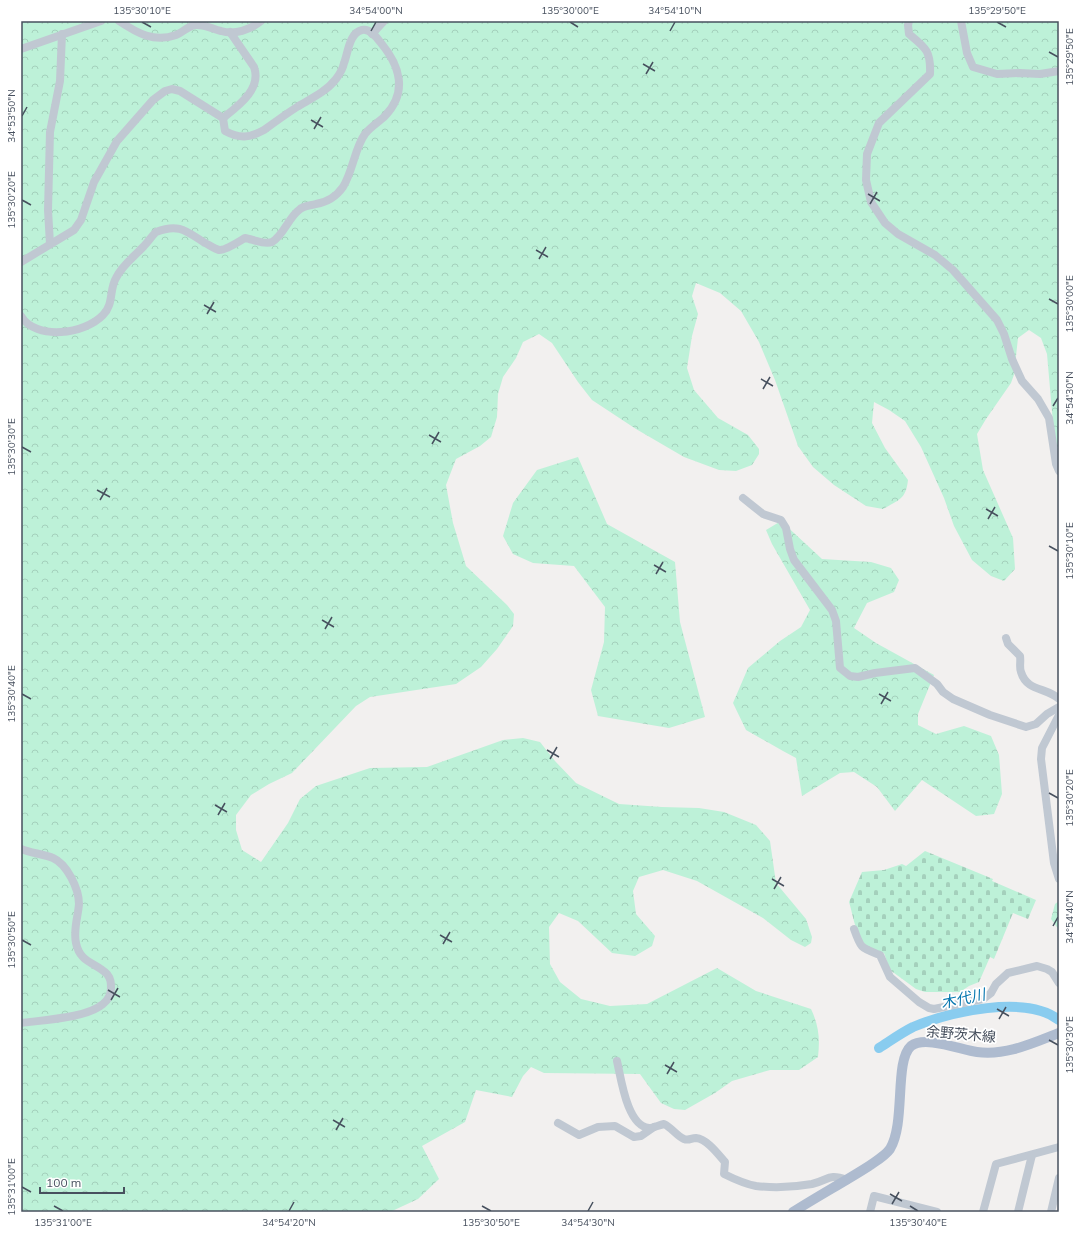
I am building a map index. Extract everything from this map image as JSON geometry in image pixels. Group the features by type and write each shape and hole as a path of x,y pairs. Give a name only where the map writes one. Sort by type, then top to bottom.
{"main road":[{"name":"余野茨木線","path":"798,1211 847,1180 889,1150 898,1126 902,1063 907,1052 912,1046 920,1043 932,1043 977,1052 991,1053 1022,1047 1059,1033"}],"street":[{"path":"21,48 101,21"},
{"path":"119,21 135,32 155,38 175,35 193,26 206,25 222,32 239,32 254,26 261,21"},
{"path":"372,34 384,21"},
{"path":"909,21 909,34 925,48 931,61 930,74 879,123 867,154 866,180 871,202 885,223 935,255 953,270 996,320 1004,334 1012,359 1022,381 1038,400 1049,418 1056,464 1059,471"},
{"path":"961,21 967,53 973,66 997,74 1040,74 1059,71"},
{"path":"21,262 74,230 84,213 94,182 117,141 153,100 165,90 172,89 180,91 222,118 225,131 235,136 246,137 264,130 326,89 336,79 344,64 351,42 356,34 362,30 367,30 372,34 387,50 400,78 399,89 392,107 385,116 365,133 346,179 336,196 328,201 305,206 300,209 289,224 272,242 265,243 245,238 219,250 178,228 156,232 120,270 114,280 110,304 104,315 77,330 66,332 44,331 34,328 24,321 21,316"},
{"path":"222,118 240,104 251,91 256,82 256,72 254,67 230,32"},
{"path":"50,244 48,210 50,132 60,81 62,34"},
{"path":"743,498 763,514 782,520 786,528 790,549 794,560 832,610 836,622 840,668 845,673 850,676 858,677 874,673 915,668 937,684 943,692 953,699 990,715 1026,727 1036,724 1047,714 1059,707"},
{"path":"1006,638 1008,644 1020,656 1020,670 1025,681 1035,689 1051,693 1059,699"},
{"path":"1059,715 1042,748 1041,760 1054,863 1059,879"},
{"path":"21,849 54,858 62,864 71,877 78,895 79,904 75,931 79,952 85,960 106,974 111,982 111,994 104,1004 92,1010 78,1015 21,1023"},
{"path":"854,929 858,941 864,950 880,955 890,977 919,1002 929,1008 934,1009 983,999 991,993 996,984 1008,973 1037,966 1052,972 1059,983"},
{"path":"617,1061 628,1108 640,1125 649,1128 664,1124 672,1128 681,1138 687,1140 697,1138 714,1150 724,1162 724,1174 756,1186 781,1187 812,1184 836,1176 847,1180"},
{"path":"558,1123 580,1135 598,1127 614,1126 634,1137 641,1136 656,1126"},
{"path":"984,1212 996,1164 1059,1147"},
{"path":"1018,1212 1032,1155"},
{"path":"1051,1212 1056,1204 1059,1178"},
{"path":"870,1212 874,1196 937,1212"}],"green space":[{"path":"21,21 1059,21 1059,468 1055,446 1047,354 1041,338 1029,330 1018,338 1016,369 1011,383 977,434 983,470 1013,538 1015,569 1004,581 991,576 972,560 954,526 944,498 921,447 905,421 889,410 874,402 872,423 885,448 908,480 906,491 897,501 883,509 866,506 834,485 813,467 798,446 775,380 759,342 741,311 720,293 696,283 692,296 698,314 692,336 687,368 694,390 718,418 748,435 759,449 759,454 752,465 736,471 719,470 684,457 636,429 592,400 552,343 539,334 523,342 516,358 503,377 498,394 497,417 491,437 480,446 456,459 446,485 453,523 466,566 507,605 514,614 513,626 497,649 481,667 456,684 370,697 356,706 292,773 251,795 236,815 236,830 242,850 261,862 288,823 300,799 316,786 370,768 427,767 503,740 523,738 540,742 555,761 576,783 619,804 699,808 724,812 756,825 770,841 776,883 806,919 812,937 811,943 805,947 791,940 763,918 697,881 663,870 639,877 633,891 636,914 655,936 652,946 635,956 612,953 578,921 559,913 549,927 550,964 560,982 581,999 610,1006 647,1004 717,968 756,991 811,1009 816,1021 818,1033 818,1057 799,1070 770,1070 732,1081 715,1093 685,1110 674,1109 661,1103 640,1074 544,1073 531,1067 523,1076 512,1097 476,1090 465,1122 422,1146 439,1179 418,1199 390,1212 21,1212"},
{"path":"578,457 607,524 675,562 680,622 705,717 669,728 598,716 591,690 604,642 605,607 574,566 533,563 513,554 503,536 513,503 537,470"},
{"path":"781,521 822,559 871,562 891,568 899,580 894,592 867,603 854,628 876,643 934,675 918,714 918,725 936,734 964,726 991,736 999,755 1002,794 994,814 976,816 922,780 895,811 877,787 854,772 840,773 802,796 796,758 746,730 733,703 748,668 780,641 801,627 810,610 772,544 766,530"},
{"path":"925,851 993,879 992,881 1036,900 1028,919 1013,913 994,959 990,957 979,982 960,992 925,992 916,989 890,970 884,953 874,951 864,943 858,932 849,902 862,872 884,870 902,864 906,866"},
{"path":"1059,901 1059,930 1051,919 1055,904"}],"waterway":[{"name":"木代川","path":"879,1048 913,1027 928,1021 966,1011 987,1008 1027,1008 1045,1012 1059,1020"}]}
